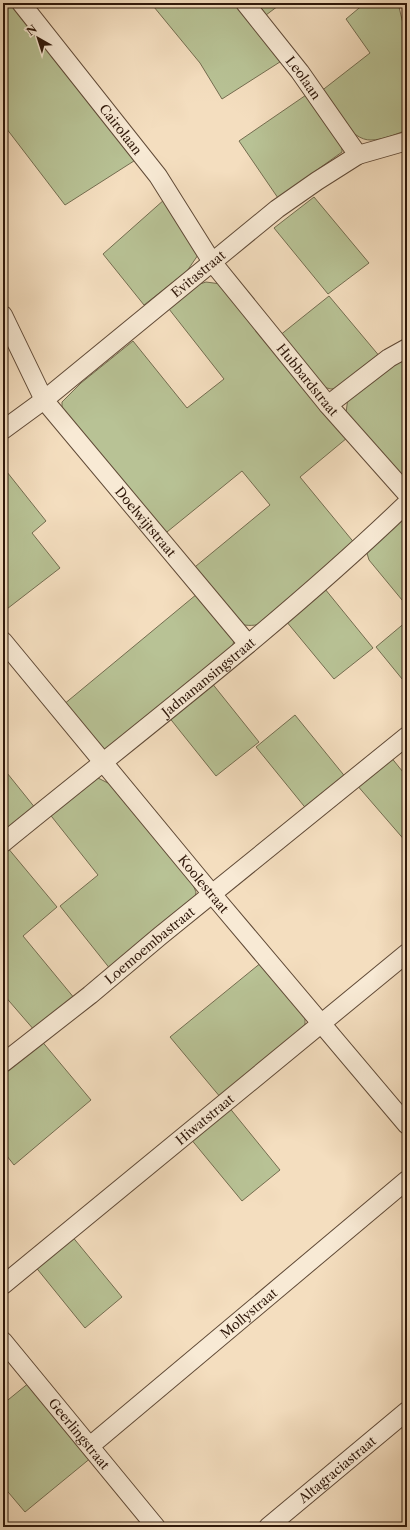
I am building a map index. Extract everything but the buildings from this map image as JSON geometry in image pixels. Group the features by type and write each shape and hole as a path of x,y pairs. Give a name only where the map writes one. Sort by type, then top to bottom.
{"street":[{"name":"Cairolaan","path":"21,3 158,176 212,262"},
{"name":"Leolaan","path":"245,3 300,72 358,155"},
{"name":"Evitastraat","path":"3,430 44,400 278,209 317,181 358,155 407,141"},
{"name":"Hubbardstraat","path":"212,262 328,405 407,494"},
{"name":"Doelwijtstraat","path":"3,315 44,400 248,644"},
{"path":"328,405 389,358 407,348"},
{"name":"Jadnanansingstraat","path":"3,842 248,644 407,504"},
{"name":"Koolestraat","path":"3,641 212,894 407,1125"},
{"name":"Loemoembastraat","path":"3,1063 90,995 407,736"},
{"name":"Hiwatstraat","path":"3,1285 407,953"},
{"name":"Mollystraat","path":"90,1446 407,1180"},
{"name":"Geerlingstraat","path":"3,1341 156,1527"},
{"name":"Altagraciastraat","path":"268,1527 407,1411"}],"green space":[{"path":"3,3 16,3 137,159 65,205 3,124"},
{"path":"161,3 240,3 283,60 222,99 200,63 154,7"},
{"path":"257,3 282,3 266,15"},
{"path":"365,3 398,3 407,40 407,130 376,140 364,139 349,129 320,92 370,53 346,19"},
{"path":"309,93 342,146 342,152 278,198 239,141"},
{"path":"314,197 369,263 328,294 274,228"},
{"path":"165,199 198,255 187,271 144,305 103,254"},
{"path":"206,282 221,284 347,438 300,477 356,545 261,624 255,625 236,623 190,571 270,505 242,471 162,536 62,410 62,402 81,383 133,341 187,408 224,379 169,309 200,284"},
{"path":"329,296 381,358 340,388 331,389 323,387 279,336"},
{"path":"407,354 407,485 346,413 348,397"},
{"path":"3,467 46,521 32,533 60,568 3,612"},
{"path":"407,519 407,606 369,560 366,550 397,521"},
{"path":"325,589 373,648 334,679 286,621"},
{"path":"197,594 235,637 231,651 104,750 63,705"},
{"path":"407,621 407,685 376,647"},
{"path":"211,682 259,742 216,776 168,716"},
{"path":"295,715 347,779 308,811 256,747"},
{"path":"390,756 407,777 407,843 356,784"},
{"path":"3,768 36,809 3,836"},
{"path":"96,777 114,786 193,885 196,892 195,899 111,970 60,906 98,875 48,812"},
{"path":"7,847 57,907 23,936 75,999 35,1031 3,994 3,850"},
{"path":"262,962 305,1014 305,1028 221,1098 170,1037"},
{"path":"40,1039 91,1100 14,1165 3,1151 3,1069"},
{"path":"228,1106 280,1170 242,1201 190,1138"},
{"path":"71,1235 122,1297 85,1328 34,1265"},
{"path":"30,1382 92,1457 25,1512 3,1486 3,1404"}]}
